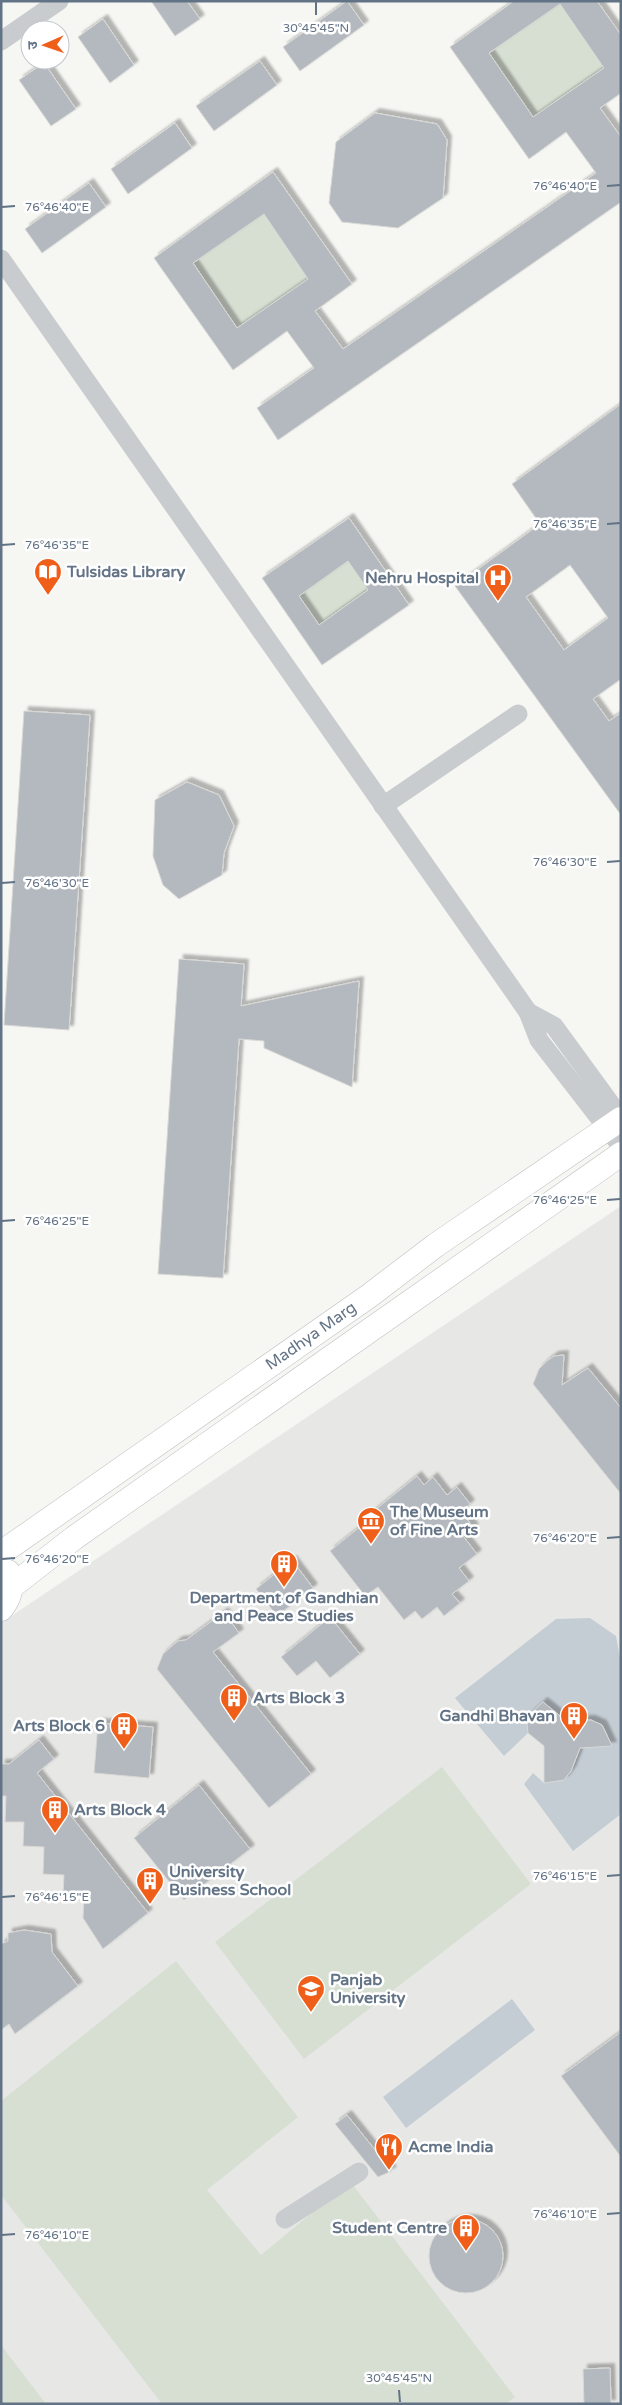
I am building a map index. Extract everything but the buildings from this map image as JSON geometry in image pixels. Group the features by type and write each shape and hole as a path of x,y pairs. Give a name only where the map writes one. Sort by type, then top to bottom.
{"main road":[{"name":"Madhya Marg","path":"1,1553 369,1296 436,1245 617,1128"},
{"name":"Madhya Marg","path":"11,1587 74,1538 621,1154"},
{"path":"1,1563 9,1575 11,1587 9,1598 1,1610"}],"street":[{"path":"1,41 59,1"},
{"path":"1,259 528,1012 538,1040 617,1128"},
{"path":"383,806 518,714"},
{"path":"285,2219 358,2172"}],"shaded area":[{"path":"560,4 604,68 533,117 489,53"},
{"path":"264,214 308,279 237,328 193,263"},
{"path":"348,561 368,590 319,625 299,596"},
{"name":"Panjab University","path":"621,1206 621,2404 1,2404 1,1623"},
{"path":"590,1618 616,1636 620,1658 621,1814 573,1851 524,1784 533,1773 544,1783 565,1777 572,1770 580,1748 611,1745 604,1729 595,1722 565,1720 543,1702 529,1719 528,1733 504,1756 455,1698 556,1619"},
{"path":"442,1767 531,1884 304,2059 215,1942"},
{"path":"176,1961 298,2117 207,2190 261,2255 350,2181 515,2397 506,2404 162,2404 1,2195 1,2101"},
{"path":"512,1999 535,2030 406,2128 383,2097"},
{"path":"1,2345 46,2404 1,2404"}],"place":[{"name":"Tulsidas Library","path":"48,596"},
{"name":"Nehru Hospital","path":"498,602"},
{"name":"The Museum of Fine Arts","path":"371,1545"},
{"name":"Department of Gandhian and Peace Studies","path":"284,1588"},
{"name":"Arts Block 3","path":"234,1722"},
{"name":"Gandhi Bhavan","path":"574,1740"},
{"name":"Arts Block 6","path":"124,1750"},
{"name":"Arts Block 4","path":"55,1834"},
{"name":"University Business School","path":"150,1905"},
{"name":"Panjab University","path":"311,2013"},
{"name":"Acme India","path":"389,2171"},
{"name":"Student Centre","path":"466,2252"}]}
